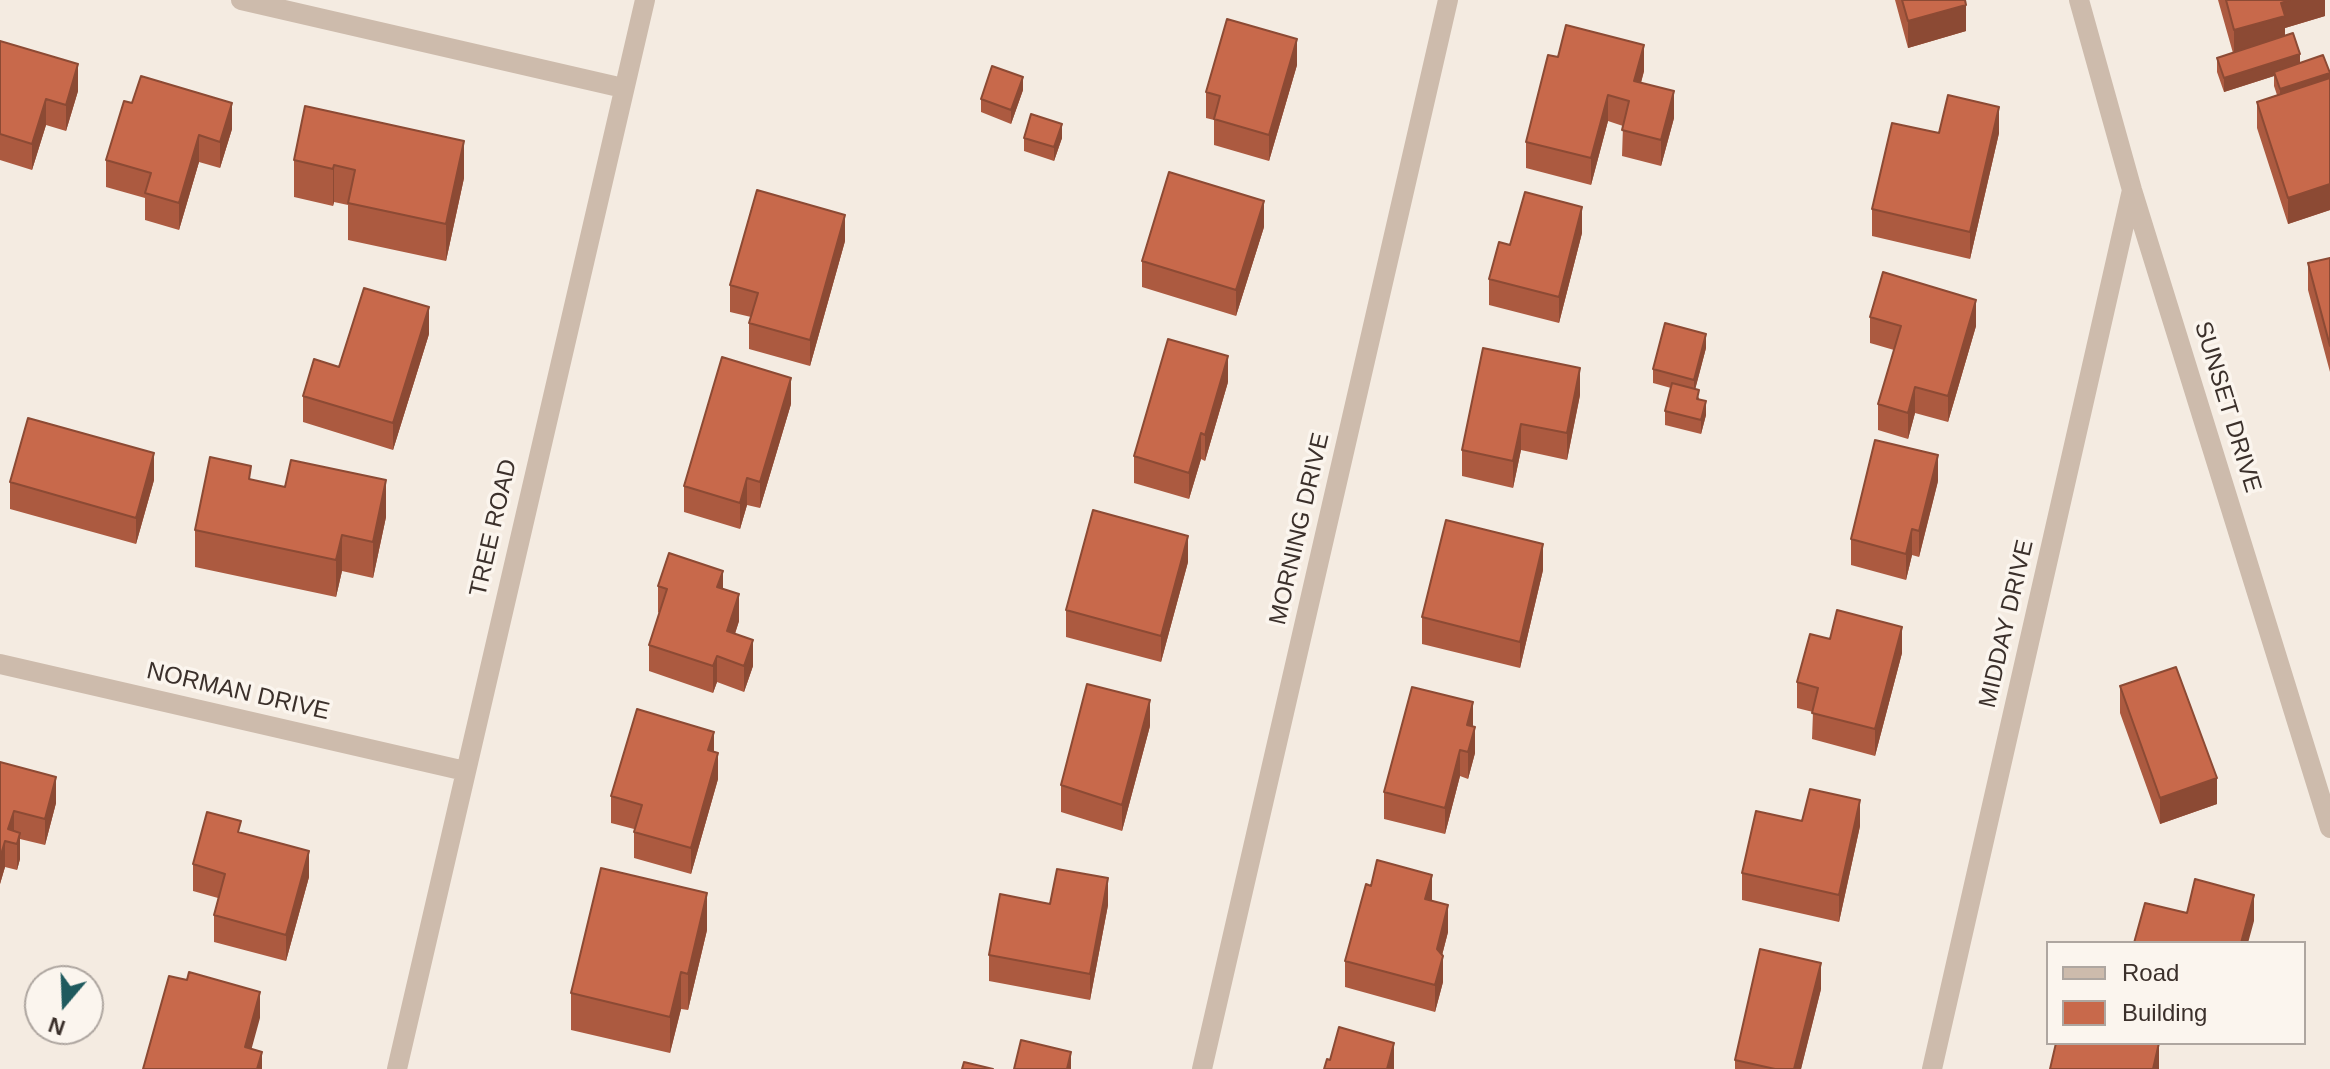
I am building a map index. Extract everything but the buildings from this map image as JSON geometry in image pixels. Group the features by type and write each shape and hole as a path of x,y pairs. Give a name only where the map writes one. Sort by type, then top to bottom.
{"street":[{"path":"241,0 623,88"},
{"name":"TREE ROAD","path":"397,1069 645,0"},
{"name":"MORNING DRIVE","path":"1202,1069 1448,0"},
{"name":"SUNSET DRIVE","path":"2079,0 2132,190 2330,828"},
{"name":"MIDDAY DRIVE","path":"1932,1069 2132,190"},
{"name":"NORMAN DRIVE","path":"0,664 465,771"}]}
